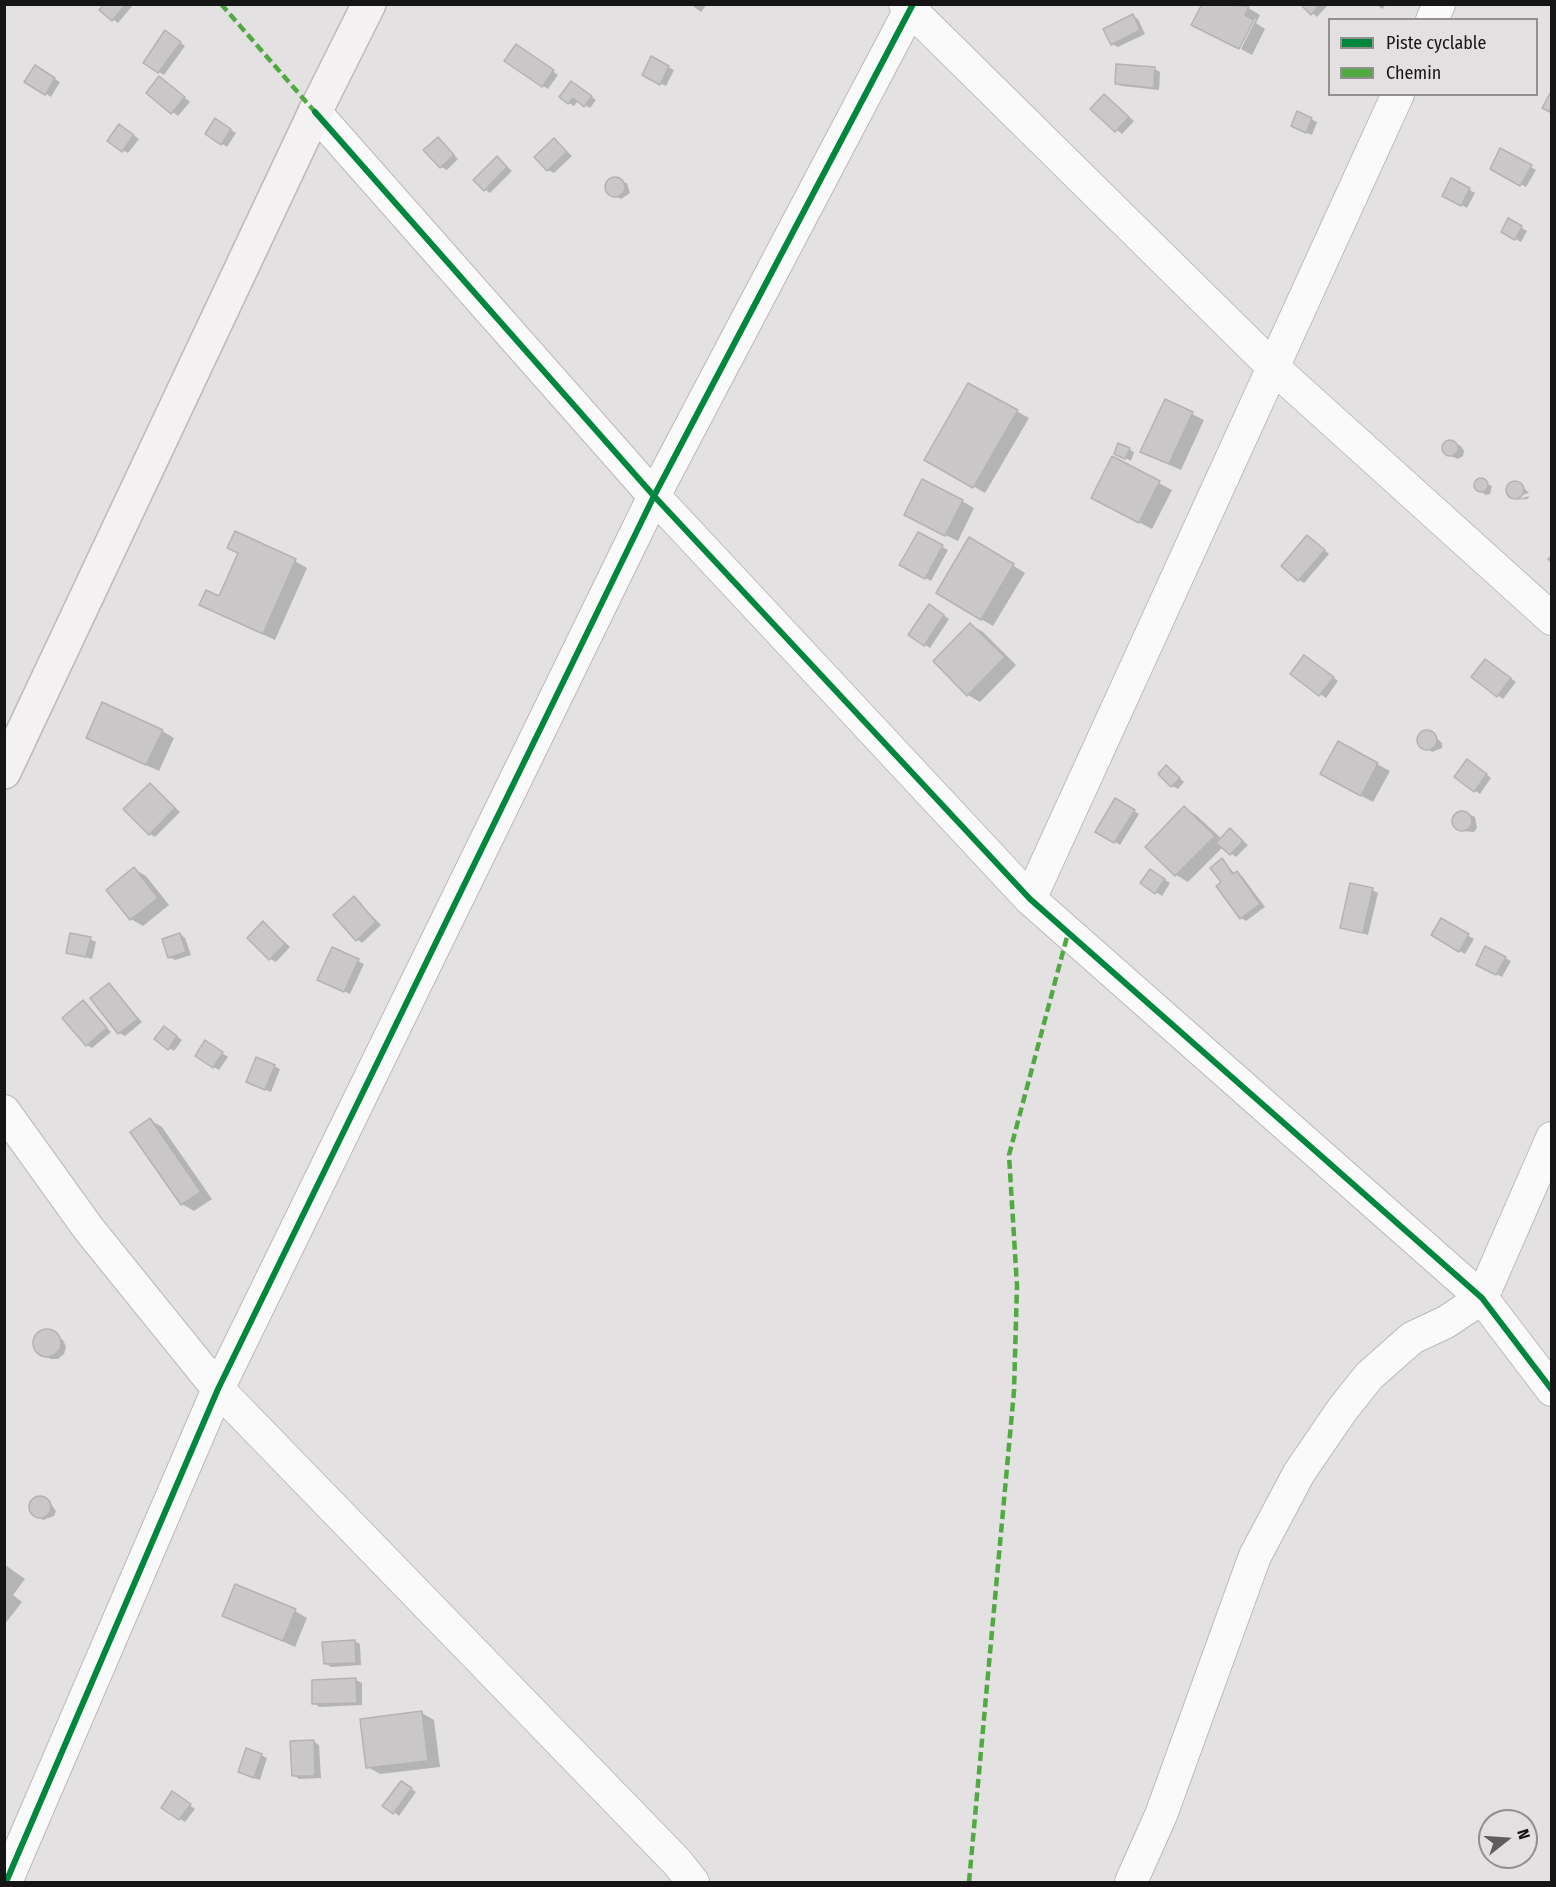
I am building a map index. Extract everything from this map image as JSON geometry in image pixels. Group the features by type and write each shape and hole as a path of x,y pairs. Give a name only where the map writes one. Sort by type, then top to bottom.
{"street":[{"path":"4,772 315,112 369,4"},
{"path":"1433,18 1439,4"},
{"path":"15,1877 218,1389 654,496 910,6 1275,368 1551,619"},
{"path":"1030,899 1275,368 1397,96"},
{"path":"315,112 654,496 1030,899 1482,1298 1551,1390"},
{"path":"4,1111 88,1228 218,1389 677,1862 693,1882"},
{"path":"1131,1882 1161,1815 1255,1556 1299,1473 1369,1376 1412,1338 1446,1322 1482,1298 1551,1138"}],"building":[{"path":"104,4 126,4 112,21 99,10"},
{"path":"1202,4 1249,6 1245,15 1254,20 1239,49 1191,25"},
{"path":"1300,4 1320,4 1311,15"},
{"path":"1133,14 1140,30 1111,45 1103,29"},
{"path":"165,30 181,42 158,73 143,63"},
{"path":"516,44 554,70 542,87 504,61"},
{"path":"651,56 669,66 660,85 642,75"},
{"path":"1116,64 1155,67 1154,88 1115,84"},
{"path":"35,65 55,78 45,95 24,82"},
{"path":"159,76 185,97 171,114 146,93"},
{"path":"571,81 592,96 584,107 573,98 568,104 559,97"},
{"path":"1552,90 1552,113 1542,108"},
{"path":"1104,94 1129,117 1115,132 1090,109"},
{"path":"1297,111 1312,118 1306,133 1291,126"},
{"path":"215,118 231,129 221,145 205,134"},
{"path":"119,124 134,135 122,152 107,141"},
{"path":"438,137 454,155 440,168 423,150"},
{"path":"554,138 567,152 547,171 534,157"},
{"path":"1500,148 1532,165 1520,186 1490,169"},
{"path":"497,156 507,167 484,191 473,180"},
{"path":"615,177 622,180 625,187 622,194 615,197 608,194 605,187 608,180"},
{"path":"1451,178 1470,188 1461,206 1442,196"},
{"path":"1508,218 1522,226 1515,240 1501,232"},
{"path":"968,383 1018,410 973,488 924,460"},
{"path":"1165,399 1193,412 1169,464 1140,452"},
{"path":"1447,440 1453,440 1458,448 1456,454 1447,456 1442,451 1442,445"},
{"path":"1118,443 1130,448 1125,459 1114,454"},
{"path":"1112,456 1160,481 1139,523 1091,498"},
{"path":"1481,478 1486,480 1488,485 1486,490 1481,492 1476,490 1474,485 1476,480"},
{"path":"922,479 963,500 945,536 904,515"},
{"path":"1511,481 1519,481 1524,486 1522,497 1511,499 1506,494 1506,486"},
{"path":"235,531 296,559 263,634 199,605 206,590 219,596 238,553 227,548"},
{"path":"918,532 943,545 925,579 899,565"},
{"path":"1307,535 1325,550 1298,581 1281,566"},
{"path":"969,537 1014,564 981,620 936,593"},
{"path":"929,604 944,615 924,646 908,635"},
{"path":"970,623 1005,657 967,696 933,661"},
{"path":"1304,655 1334,677 1319,696 1290,674"},
{"path":"1485,659 1511,678 1497,697 1471,677"},
{"path":"102,702 163,730 146,765 86,738"},
{"path":"1427,730 1434,733 1437,740 1434,747 1427,750 1420,747 1417,740 1420,733"},
{"path":"1338,741 1378,763 1361,796 1320,774"},
{"path":"1467,759 1487,774 1474,792 1454,777"},
{"path":"1166,765 1180,778 1171,787 1158,774"},
{"path":"150,783 175,808 149,835 123,809"},
{"path":"1115,798 1135,810 1114,843 1095,832"},
{"path":"1184,806 1215,836 1175,876 1145,847"},
{"path":"1458,811 1466,811 1472,817 1472,825 1466,831 1458,831 1452,825 1452,817"},
{"path":"1230,828 1243,841 1230,855 1216,843"},
{"path":"1222,858 1233,874 1237,871 1260,904 1240,919 1216,886 1221,882 1210,868"},
{"path":"134,867 158,898 130,920 106,890"},
{"path":"1150,869 1165,879 1155,894 1140,883"},
{"path":"1350,883 1373,888 1363,933 1340,928"},
{"path":"354,896 376,922 356,941 333,915"},
{"path":"1441,918 1469,934 1459,952 1431,935"},
{"path":"263,921 285,944 269,960 247,938"},
{"path":"70,933 91,937 86,957 66,953"},
{"path":"180,933 186,952 168,958 162,939"},
{"path":"1485,946 1506,957 1496,975 1476,965"},
{"path":"332,947 359,959 344,992 317,980"},
{"path":"109,983 138,1019 118,1034 90,998"},
{"path":"83,1000 107,1028 86,1046 62,1018"},
{"path":"164,1026 177,1036 168,1050 154,1039"},
{"path":"205,1040 223,1052 213,1068 195,1056"},
{"path":"256,1057 275,1065 265,1090 246,1082"},
{"path":"150,1118 201,1192 181,1205 130,1132"},
{"path":"47,1329 57,1333 61,1343 57,1353 47,1357 37,1353 33,1343 37,1333"},
{"path":"40,1496 48,1499 51,1507 48,1515 40,1518 32,1515 29,1507 32,1499"},
{"path":"235,1584 296,1609 283,1641 222,1616"},
{"path":"355,1640 356,1663 324,1664 322,1642"},
{"path":"356,1678 357,1703 312,1704 312,1680"},
{"path":"422,1711 428,1761 366,1768 360,1719"},
{"path":"314,1740 315,1776 292,1776 290,1741"},
{"path":"246,1748 262,1754 254,1778 238,1772"},
{"path":"401,1781 412,1788 393,1814 382,1806"},
{"path":"172,1791 191,1804 179,1820 161,1808"}],"marked path":[{"path":"221,4 315,112"},
{"path":"969,1882 1014,1391 1017,1286 1009,1155 1068,933"}],"cycle path":[{"path":"6,1882 218,1389 654,496 913,4"},
{"path":"315,112 654,496 1030,899 1482,1298 1552,1390"}]}
